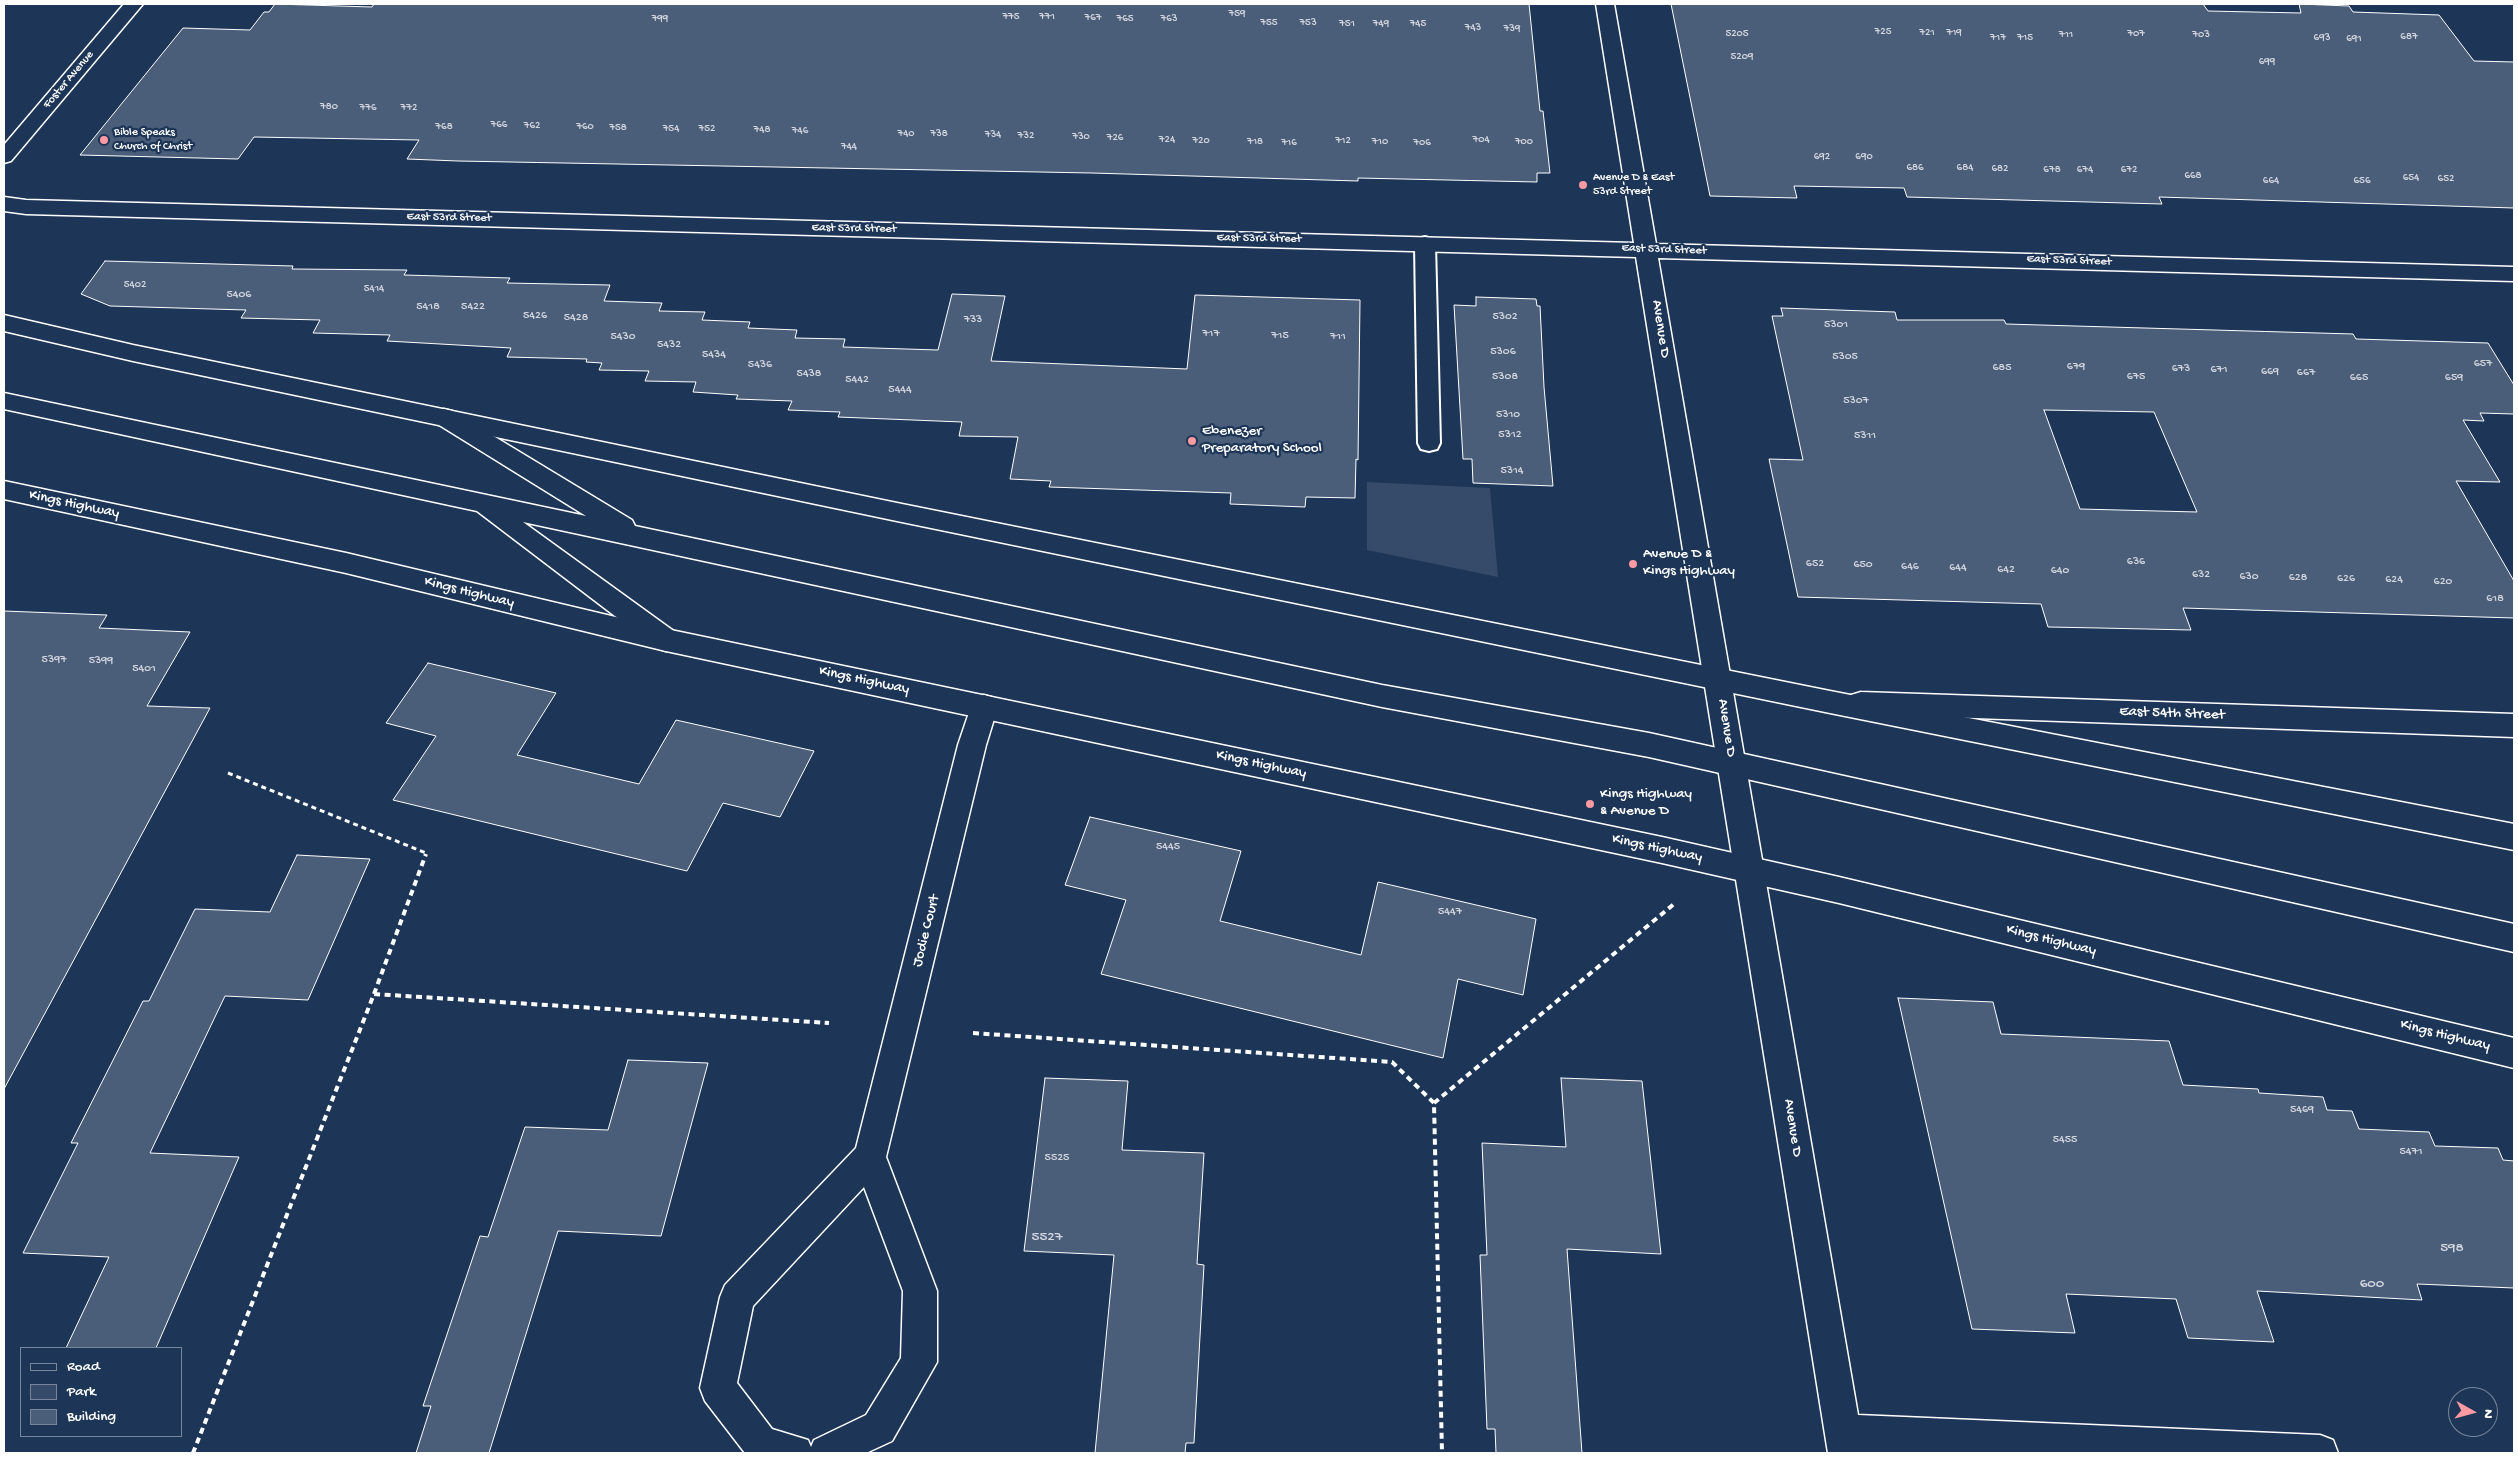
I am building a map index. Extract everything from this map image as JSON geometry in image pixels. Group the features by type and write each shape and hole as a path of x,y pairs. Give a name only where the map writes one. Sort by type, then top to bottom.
{"street":[{"name":"Foster Avenue","path":"4,157 134,4"},
{"name":"Avenue D","path":"1605,4 1844,1443"},
{"name":"East 53rd Street","path":"4,204 60,208 2514,274"},
{"path":"4,324 897,512 1830,702 2514,837"},
{"path":"4,401 1382,696 1640,744 1731,763 2514,938"},
{"path":"444,417 642,538"},
{"name":"Kings Highway","path":"6,494 346,563 666,640 1750,870 2514,1053"},
{"path":"479,503 666,640"},
{"name":"East 54th Street","path":"1830,702 2514,726"},
{"name":"Jodie Court","path":"795,1453 761,1444 718,1388 737,1297 870,1157 972,745 984,706"},
{"path":"827,1453 879,1428 919,1362 920,1291 870,1157"},
{"path":"1844,1443 2320,1453"}],"lane":[{"path":"1425,244 1429,443"}],"path":[{"path":"193,1453 374,994 426,853 228,773"},
{"path":"1434,1103 1674,904"},
{"path":"374,994 829,1023"},
{"path":"973,1033 1392,1062 1434,1103 1442,1453"}],"green space":[{"path":"1367,482 1490,488 1498,577 1367,550"}],"building":[{"path":"275,4 372,7 374,4 1529,4 1540,111 1543,111 1550,173 1537,173 1537,182 1358,178 1358,181 1092,173 458,161 407,159 419,140 254,137 238,159 80,155 183,28 250,30 264,12 269,12"},
{"path":"1671,4 2203,4 2208,11 2301,13 2299,4 2349,6 2353,12 2439,15 2474,61 2514,62 2514,208 2159,197 2162,204 1907,197 1904,188 1794,186 1797,198 1710,196"},
{"path":"105,261 293,266 292,269 407,270 404,275 510,278 507,283 610,285 604,301 662,303 659,311 705,312 702,320 750,322 748,328 797,330 795,338 845,339 843,347 938,350 952,294 1005,296 991,361 1187,369 1195,295 1360,300 1358,460 1356,459 1355,498 1306,497 1305,507 1230,504 1231,493 1049,487 1051,481 1010,479 1018,437 959,436 962,422 838,417 840,412 788,410 792,401 736,399 738,395 693,392 696,382 645,381 649,371 599,370 602,363 586,362 587,359 507,357 511,348 387,341 390,335 313,333 320,320 241,318 246,310 110,306 81,294"},
{"path":"1476,297 1536,299 1537,306 1540,306 1544,387 1553,486 1473,483 1472,459 1463,459 1454,305 1476,306"},
{"path":"1781,308 1895,312 1897,320 2004,320 2006,324 2353,334 2356,339 2488,343 2514,385 2514,414 2480,413 2484,421 2463,420 2500,482 2456,481 2514,581 2514,618 2183,608 2191,630 2048,627 2041,604 1798,597 1769,459 1803,460 1772,316 1783,316","holes":["2044,410 2154,412 2197,512 2080,509"]},
{"path":"4,611 107,615 99,628 190,632 147,706 210,708 4,1089"},
{"path":"428,663 556,693 517,755 639,784 676,720 814,751 780,817 723,803 687,871 393,800 436,736 386,723"},
{"path":"1090,817 1241,851 1220,921 1361,955 1378,882 1536,919 1523,995 1458,979 1443,1058 1101,974 1126,900 1065,885"},
{"path":"297,855 370,859 308,1000 225,996 150,1153 239,1157 156,1347 66,1347 109,1257 23,1253 78,1143 71,1143 143,1001 149,1001 195,909 270,912"},
{"path":"1898,998 1993,1002 2001,1034 2169,1041 2183,1085 2258,1089 2259,1093 2323,1097 2327,1110 2352,1111 2359,1129 2429,1132 2435,1146 2498,1148 2503,1160 2514,1161 2514,1288 2417,1284 2422,1300 2257,1291 2274,1342 2188,1338 2176,1299 2066,1294 2075,1333 1972,1329"},
{"path":"628,1060 708,1063 661,1236 558,1231 489,1453 416,1453 431,1406 423,1406 480,1236 488,1237 525,1127 608,1130"},
{"path":"1045,1078 1128,1081 1122,1150 1204,1153 1197,1264 1204,1265 1194,1443 1186,1443 1185,1453 1095,1453 1114,1255 1024,1251"},
{"path":"1561,1078 1642,1081 1661,1254 1567,1249 1582,1453 1496,1453 1495,1429 1487,1429 1480,1255 1487,1255 1482,1143 1566,1147"}],"place":[{"name":"Bible Speaks Church of Christ","path":"104,140"},
{"name":"Avenue D & East 53rd Street","path":"1583,185"},
{"name":"Ebenezer Preparatory School","path":"1192,441"},
{"name":"Avenue D & Kings Highway","path":"1633,564"},
{"name":"Kings Highway & Avenue D","path":"1590,804"}]}
